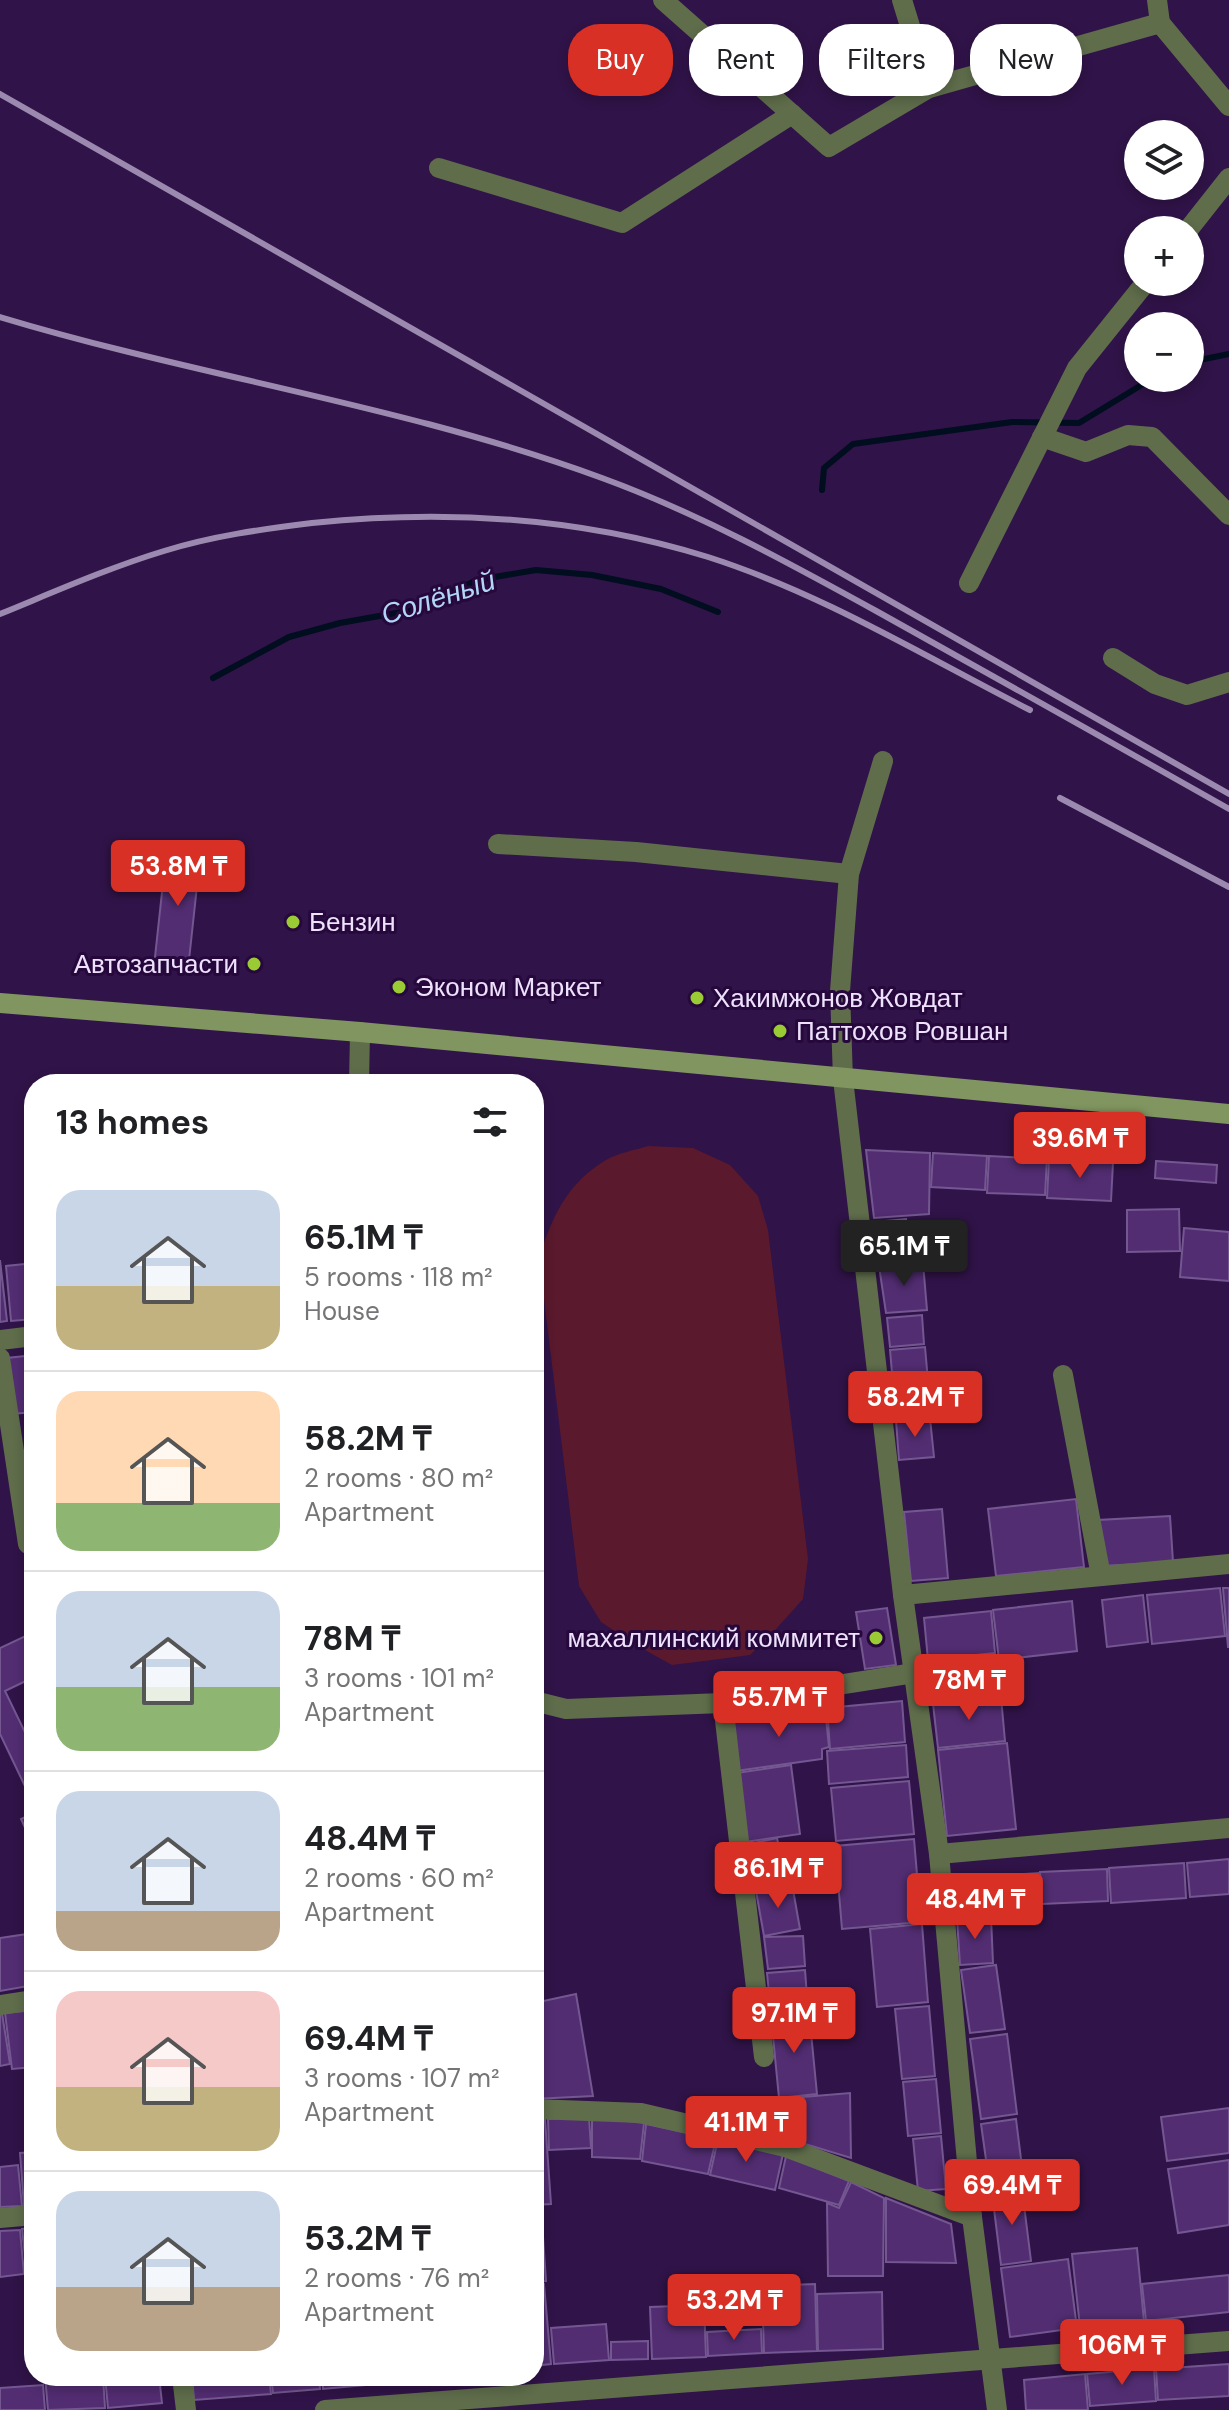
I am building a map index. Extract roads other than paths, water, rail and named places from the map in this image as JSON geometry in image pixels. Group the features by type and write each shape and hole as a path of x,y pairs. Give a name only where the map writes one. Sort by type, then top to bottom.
{"main road":[{"path":"0,1003 360,1032 1229,1114"}],"street":[{"path":"663,0 829,147 915,96"},
{"path":"902,0 909,24"},
{"path":"1157,0 1160,23 1229,106"},
{"path":"954,81 1160,23"},
{"path":"439,168 622,223 792,114"},
{"path":"1199,216 1229,178"},
{"path":"969,583 1077,368 1135,296"},
{"path":"1044,433 1086,452 1128,435 1152,437 1229,515"},
{"path":"1113,658 1155,684 1187,695 1229,682"},
{"path":"883,761 849,874 840,991 843,1079 903,1595 939,1854 972,2217 997,2410"},
{"path":"498,844 636,852 849,874"},
{"path":"359,1074 360,1032"},
{"path":"0,1340 24,1337"},
{"path":"0,1358 24,1517"},
{"path":"1063,1375 1101,1576"},
{"path":"903,1595 1229,1564"},
{"path":"544,1704 566,1709 723,1703 914,1673"},
{"path":"723,1703 764,2057"},
{"path":"939,1854 1229,1828"},
{"path":"0,2005 24,2001"},
{"path":"544,2109 641,2113 785,2147 972,2217"},
{"path":"0,2218 24,2216"},
{"path":"325,2410 485,2404 1229,2341"},
{"path":"183,2386 186,2410"}],"waterway":[{"name":"Солёный","path":"1204,359 1229,354"},
{"name":"Солёный","path":"822,490 824,468 853,444 1012,422 1079,423 1130,392"},
{"name":"Солёный","path":"213,678 289,637 340,623 413,610 477,580 536,570 592,575 661,589 718,612"}],"railway":[{"path":"0,94 1229,794"},
{"path":"0,317 454,431 528,453 638,492 811,575 1229,809"},
{"path":"0,614 143,558 238,534 362,519 462,517 512,520 561,525 659,543 750,572 832,607 1030,710"},
{"path":"1060,798 1229,887"}],"place":[{"name":"Бензин","path":"293,922"},
{"name":"Автозапчасти","path":"254,964"},
{"name":"Эконом Маркет","path":"399,987"},
{"name":"Хакимжонов Жовдат","path":"697,998"},
{"name":"Паттохов Ровшан","path":"780,1031"},
{"name":"махаллинский коммитет","path":"876,1638"}]}
